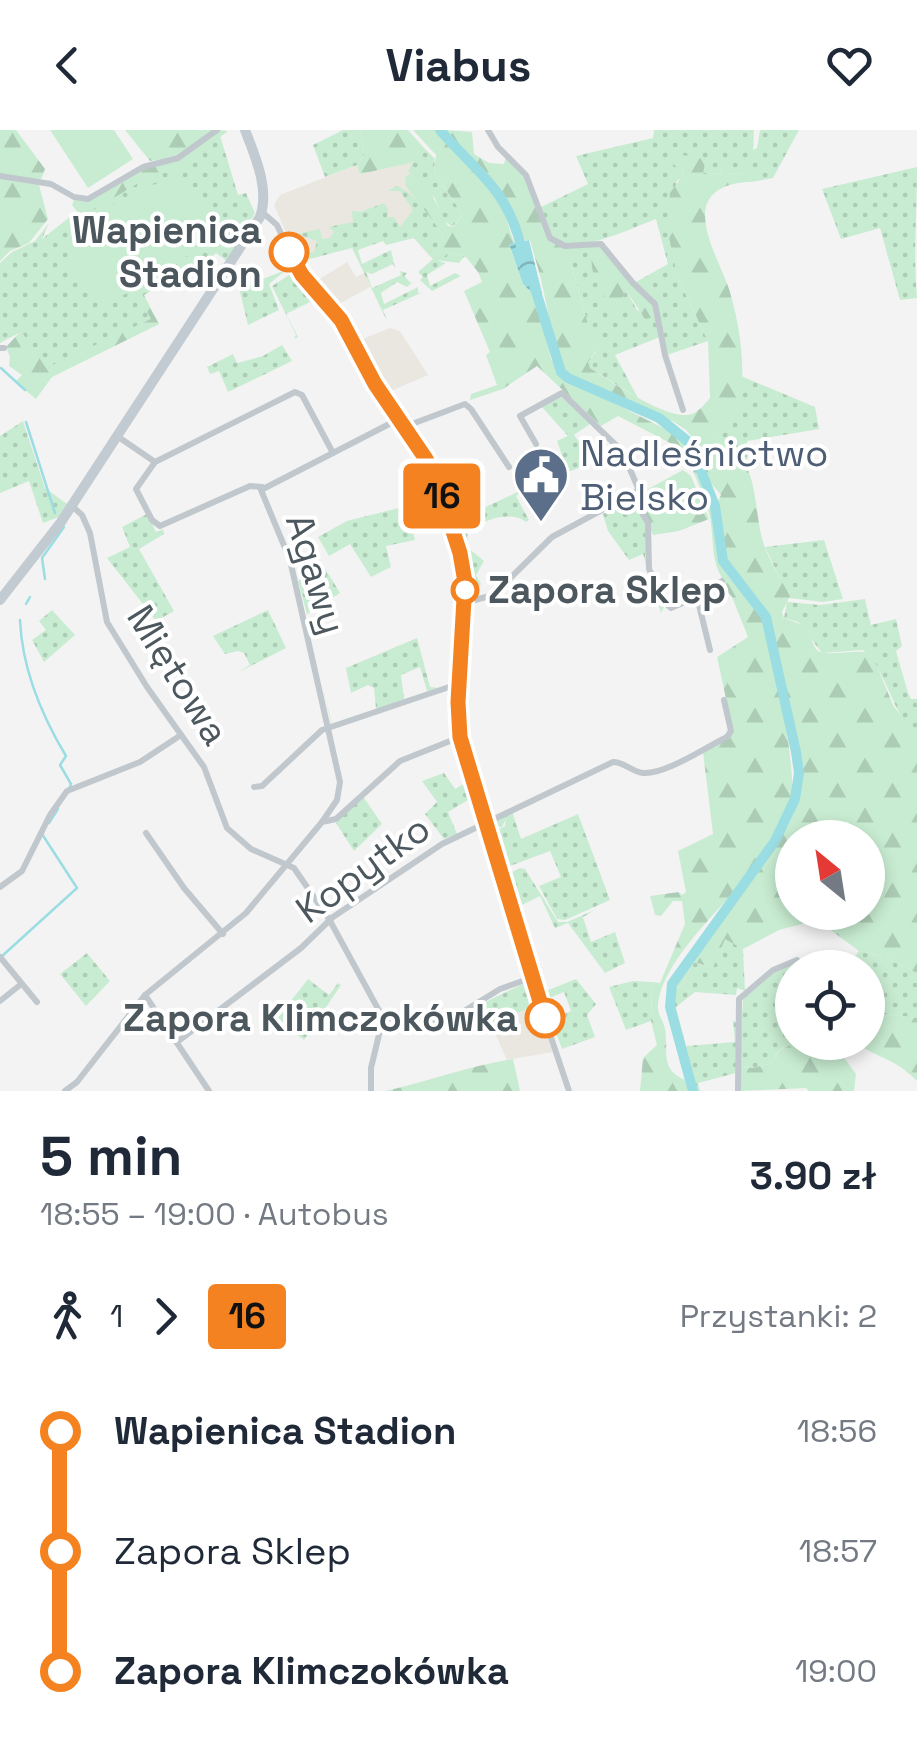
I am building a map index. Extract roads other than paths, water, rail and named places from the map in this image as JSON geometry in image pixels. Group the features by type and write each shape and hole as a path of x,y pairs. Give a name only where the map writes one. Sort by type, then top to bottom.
{"street":[{"path":"0,176 51,184 88,199 143,166 178,158 216,130"},
{"path":"0,600 72,506 262,212 263,188 245,130"},
{"path":"488,130 526,175 550,238 565,246 601,244 655,304 664,354 683,410"},
{"path":"262,212 277,224 302,275 341,320 375,384 426,459 441,494 462,562 460,737 531,978 569,1091"},
{"path":"262,487 250,486 158,526 136,489 155,462 295,392 302,395 333,452"},
{"path":"536,444 520,416 562,393 622,451 648,523 651,540 647,562 666,603 676,608 722,581"},
{"path":"404,427 465,404 509,467"},
{"name":"Agawy","path":"322,822 335,804 341,786 289,555 261,496 262,487 399,419"},
{"path":"117,436 155,462"},
{"path":"464,603 500,592 552,537 635,492"},
{"name":"Miętowa","path":"72,506 82,515 90,533 107,622 207,772 227,828 244,845 266,858 288,864"},
{"path":"697,597 710,650"},
{"path":"254,787 262,786 318,732 458,684"},
{"name":"Kopytko","path":"176,1042 301,948 329,919 442,844 612,762 642,773 658,772 727,737 730,731 724,700"},
{"path":"0,887 22,871 50,814 68,791 146,758 182,735"},
{"path":"65,1091 75,1088 145,996 253,907 322,822 336,819 400,761 460,737"},
{"path":"146,834 223,934"},
{"name":"Miętowa","path":"266,858 278,878"},
{"path":"288,864 329,919 383,1018 370,1068 371,1091"},
{"path":"0,957 37,1002"},
{"path":"738,1091 739,1000 775,969"},
{"path":"383,1018 448,1020 500,989 531,978"},
{"path":"0,1001 20,985"},
{"path":"145,996 209,1091"}],"water":[{"path":"529,240 542,293 535,296 523,284 509,244"}],"waterway":[{"path":"440,130 500,197 522,250"},
{"path":"534,285 561,372 659,418 690,443 715,506 723,561 766,617 796,752 799,773 795,799 775,841 672,984 670,1007 693,1091"},
{"path":"1,368 25,390"},
{"path":"26,422 55,513"},
{"path":"45,579 42,558 64,527"},
{"path":"26,604 30,597"},
{"path":"20,620 35,691 66,756 60,765 71,784 69,789"},
{"path":"49,823 58,809"},
{"path":"1,957 77,888 42,834"}],"place":[{"name":"Wapienica Stadion","path":"289,252"},
{"name":"Nadleśnictwo Bielsko","path":"541,524"},
{"name":"Zapora Sklep","path":"465,590"},
{"name":"Zapora Klimczokówka","path":"545,1018"}]}
